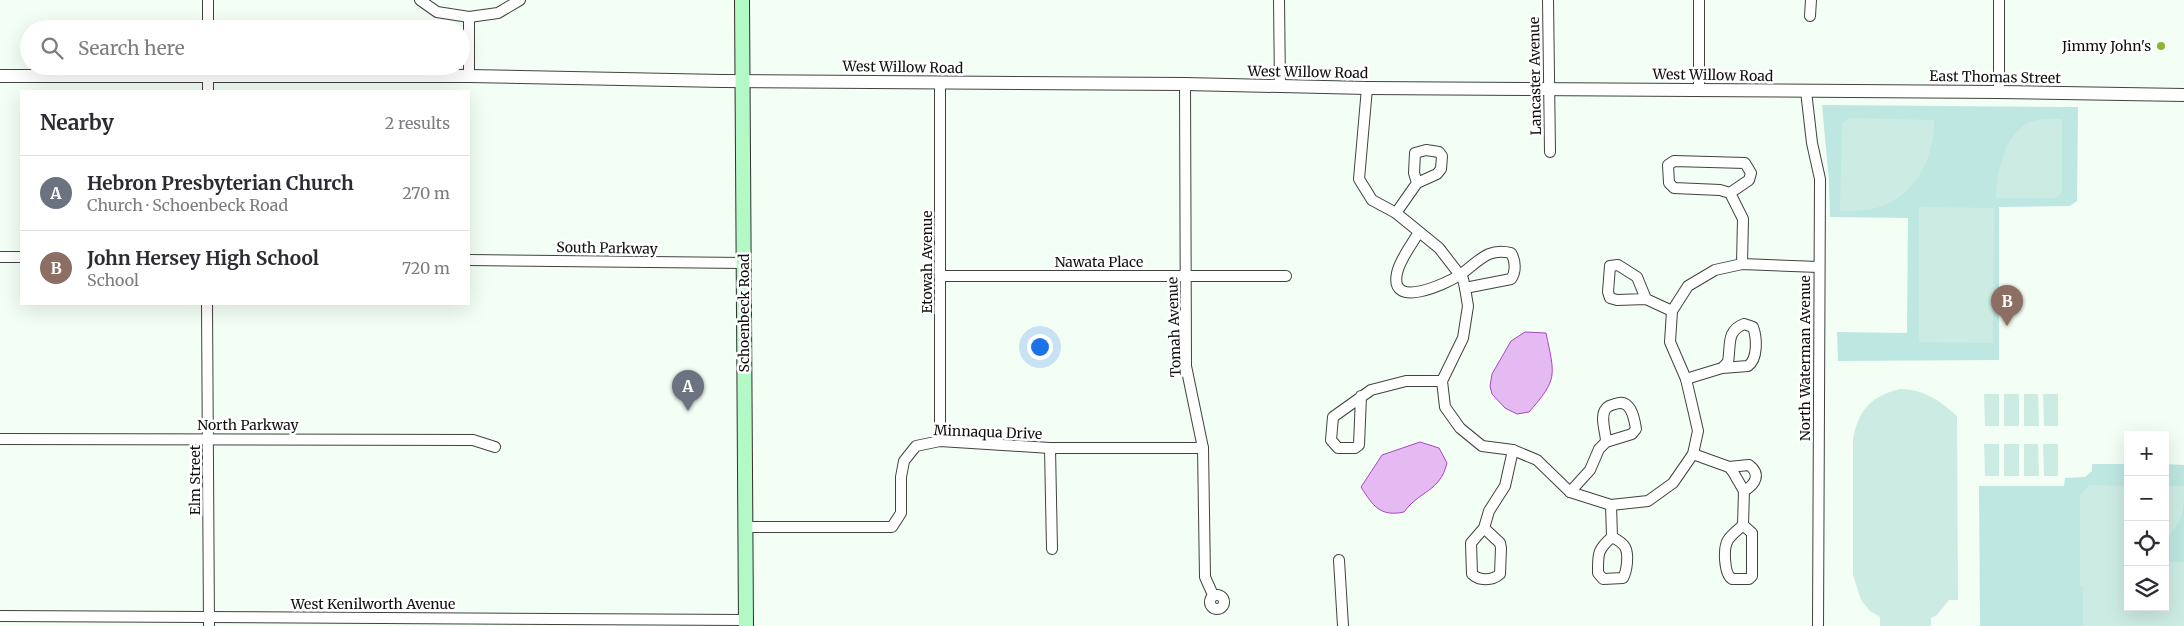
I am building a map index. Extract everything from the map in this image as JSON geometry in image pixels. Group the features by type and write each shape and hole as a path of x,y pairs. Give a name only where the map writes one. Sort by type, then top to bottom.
{"main road":[{"name":"Schoenbeck Road","path":"742,0 746,623"}],"street":[{"path":"208,0 208,20"},
{"path":"420,0 437,12 469,17 498,13 520,0"},
{"path":"1279,0 1280,86"},
{"name":"Lancaster Avenue","path":"1548,0 1550,152"},
{"path":"1699,0 1700,90"},
{"path":"1810,16 1811,0"},
{"path":"1998,0 1999,92"},
{"name":"West Willow Road","path":"0,76 42,75"},
{"path":"208,75 208,90"},
{"name":"West Willow Road","path":"417,75 743,81 1806,91"},
{"name":"Etowah Avenue","path":"940,83 940,441"},
{"name":"Tomah Avenue","path":"1185,84 1186,366 1204,448 1205,576 1213,595"},
{"path":"1367,88 1359,178 1372,200 1396,214 1439,248 1460,275 1465,288 1468,306 1463,338 1442,381 1445,407 1460,428 1482,446 1513,450 1537,460 1570,492 1611,505 1648,501 1672,483 1693,454 1698,431 1686,379 1670,342 1672,311 1688,286 1715,270 1742,264 1819,267"},
{"name":"East Thomas Street","path":"1806,91 2184,95"},
{"name":"North Waterman Avenue","path":"1806,91 1812,143 1820,179 1818,626"},
{"path":"1730,193 1749,180 1751,173 1745,163 1674,161 1668,165 1669,183 1674,188 1720,190 1730,193 1743,219 1742,264"},
{"path":"1396,214 1417,183"},
{"path":"1419,232 1397,274 1397,283 1400,290 1411,294 1419,293 1460,275 1478,260 1497,252 1511,254 1514,258 1514,276 1511,279 1465,288"},
{"path":"0,257 20,257"},
{"name":"South Parkway","path":"470,260 744,263"},
{"name":"Nawata Place","path":"941,276 1286,276"},
{"path":"1646,299 1672,311"},
{"name":"Elm Street","path":"208,305 209,622"},
{"path":"1686,379 1722,368 1748,366 1752,363 1755,358 1755,332 1753,327 1744,324 1732,331 1728,362 1722,368"},
{"path":"1361,396 1359,444 1355,448 1338,448 1331,440 1333,417 1361,396 1371,390 1406,381 1442,381"},
{"name":"North Parkway","path":"0,439 473,440 495,447"},
{"name":"Minnaqua Drive","path":"746,527 892,527 901,513 901,477 904,462 916,446 940,441 1050,448 1204,448"},
{"path":"1570,492 1590,470 1599,449 1606,442"},
{"path":"1050,448 1052,549"},
{"path":"1484,528 1500,543 1501,548 1500,574 1492,578 1475,577 1470,570 1471,543 1484,528 1489,511 1506,486 1513,450"},
{"path":"1693,454 1729,467 1748,465 1754,469 1756,474 1755,481 1752,486 1744,491"},
{"path":"1729,467 1744,491 1743,525 1726,544 1726,572 1732,579 1749,579 1752,576 1752,533 1743,525"},
{"path":"1611,505 1612,536"},
{"path":"1339,560 1343,626"},
{"name":"West Kenilworth Avenue","path":"0,616 209,622 746,623"}],"shaded area":[{"path":"1822,105 2078,107 2077,201 2070,206 1999,207 1999,360 1838,361 1837,332 1907,333 1908,218 1830,217 1829,181"},
{"path":"1848,118 1934,120 1931,147 1922,172 1905,192 1877,208 1840,211 1842,124"},
{"path":"2043,119 2062,119 2062,192 2056,198 1996,198 2003,156 2013,137 2028,123"},
{"path":"1919,207 1994,208 1993,343 1919,342"},
{"path":"1525,332 1546,333 1552,376 1545,392 1529,412 1517,414 1505,408 1492,394 1490,386 1492,374 1511,341"},
{"path":"1900,389 1917,391 1931,397 1957,416 1958,600 1949,600 1937,615 1931,618 1931,626 1880,626 1880,617 1870,611 1861,600 1853,575 1853,440 1855,429 1862,413 1874,400"},
{"path":"1984,394 1999,394 1999,426 1985,426"},
{"path":"2004,394 2019,394 2019,426 2004,426"},
{"path":"2024,394 2038,394 2039,426 2024,426"},
{"path":"2043,394 2058,394 2058,426 2044,426"},
{"path":"1420,442 1439,448 1447,463 1444,473 1434,486 1404,512 1389,513 1383,511 1369,500 1361,487 1382,455"},
{"path":"1984,444 1999,444 1999,476 1985,476"},
{"path":"2004,444 2019,444 2019,476 2004,476"},
{"path":"2024,444 2038,444 2039,476 2024,476"},
{"path":"2043,444 2058,444 2058,476 2044,476"},
{"path":"2092,464 2124,464 2124,611 2169,611 2169,464 2184,465 2184,626 1980,626 1979,486 2064,486 2065,478 2085,477 2092,471"},
{"path":"2089,485 2124,486 2124,611 2169,611 2169,562 2184,562 2184,626 2083,626 2083,587 2080,586 2080,495"},
{"path":"2169,486 2184,486 2183,510 2176,528 2169,536"}],"place":[{"name":"Jimmy John's","path":"2161,46"},
{"name":"John Hersey High School","path":"2007,326"},
{"name":"Hebron Presbyterian Church","path":"688,411"}]}
